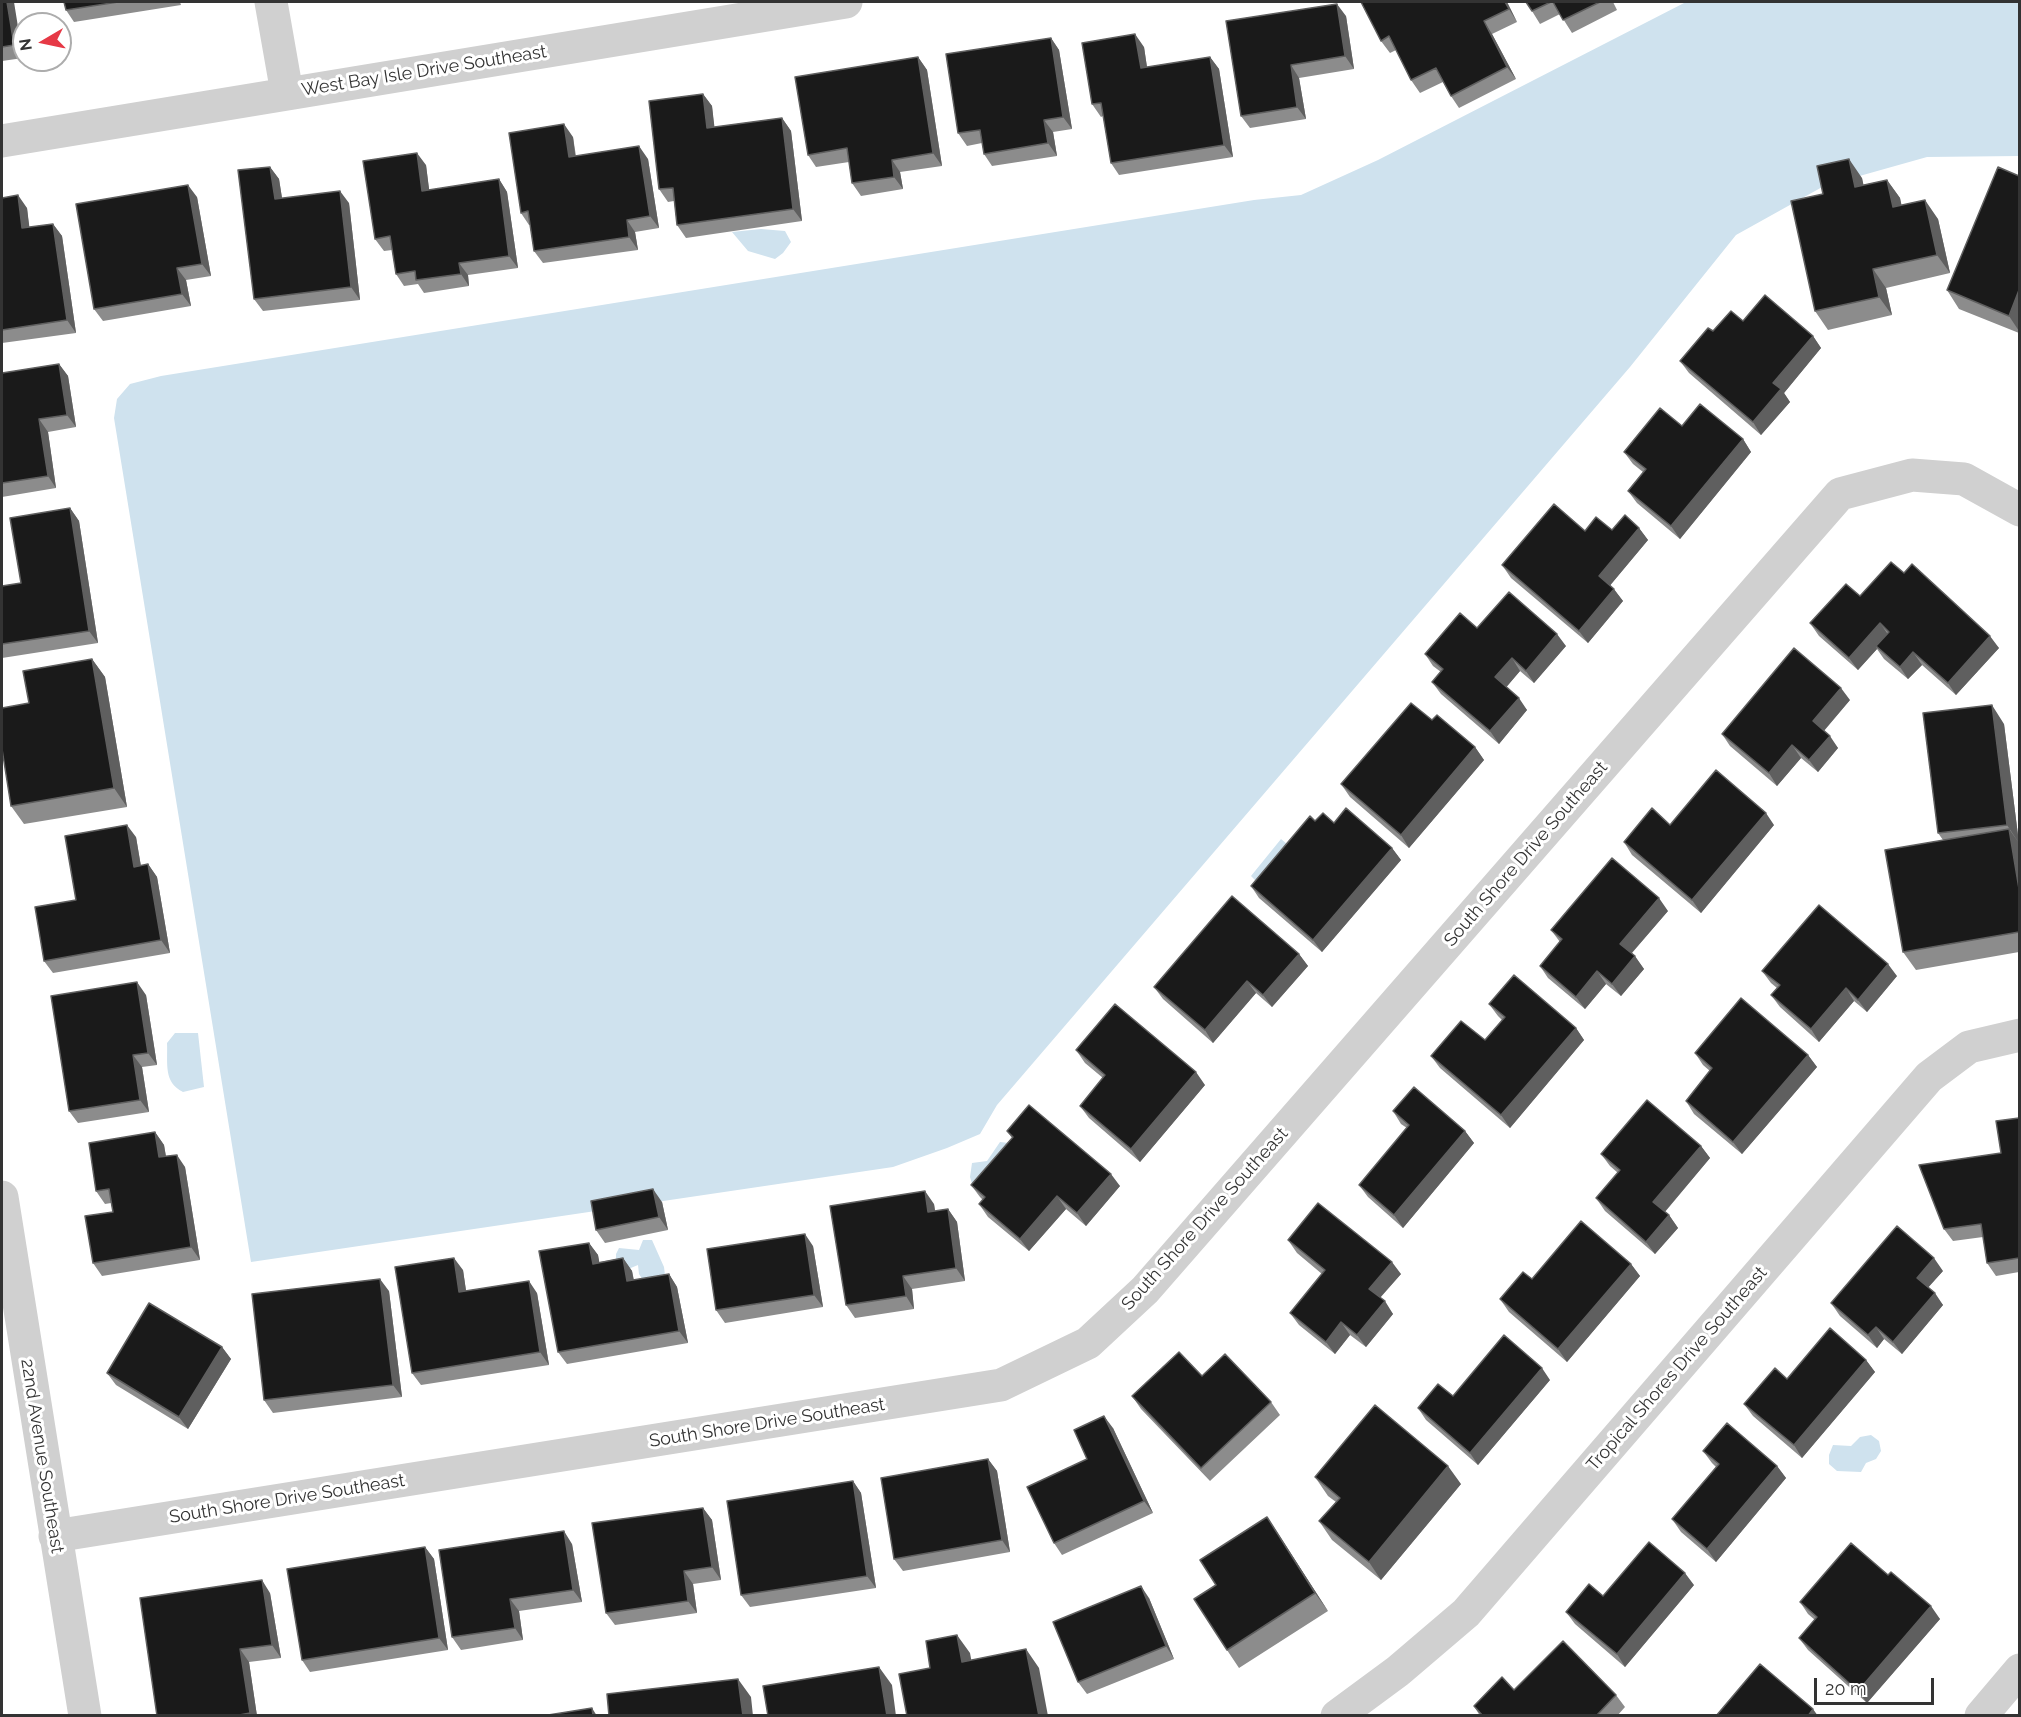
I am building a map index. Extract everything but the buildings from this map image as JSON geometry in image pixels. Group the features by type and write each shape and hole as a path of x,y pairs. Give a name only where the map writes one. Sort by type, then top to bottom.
{"street":[{"path":"271,2 287,93"},
{"name":"West Bay Isle Drive Southeast","path":"2,141 287,93 726,11 846,2"},
{"name":"South Shore Drive Southeast","path":"54,1536 1001,1385 1088,1343 1146,1290 1840,494 1912,475 1933,476 1964,479 2019,510"},
{"name":"Tropical Shores Drive Southeast","path":"1337,1716 1398,1671 1466,1613 1929,1077 1969,1047 2019,1035"},
{"name":"22nd Avenue Southeast","path":"2,1197 54,1536 85,1716"},
{"path":"1981,1716 2019,1670"}],"water":[{"path":"1686,2 2019,2 2019,156 1927,157 1824,186 1736,235 1630,367 997,1105 980,1134 893,1167 251,1262 114,418 117,399 130,384 161,376 1254,200 1301,195 1378,160"},
{"path":"761,229 785,231 791,242 775,259 748,251 732,232"},
{"path":"1281,839 1299,854 1266,891 1251,876"},
{"path":"175,1033 198,1033 204,1087 183,1092 172,1083 168,1071 167,1043"},
{"path":"1000,1142 1009,1143 973,1187 970,1177 972,1163 987,1161"},
{"path":"643,1240 652,1240 664,1267 666,1283 648,1288 639,1274 638,1265 621,1272 616,1266 616,1254 619,1248 639,1250"},
{"path":"1871,1435 1879,1441 1881,1451 1876,1459 1866,1463 1861,1472 1837,1471 1829,1464 1829,1455 1833,1445 1851,1446 1860,1437"}]}
